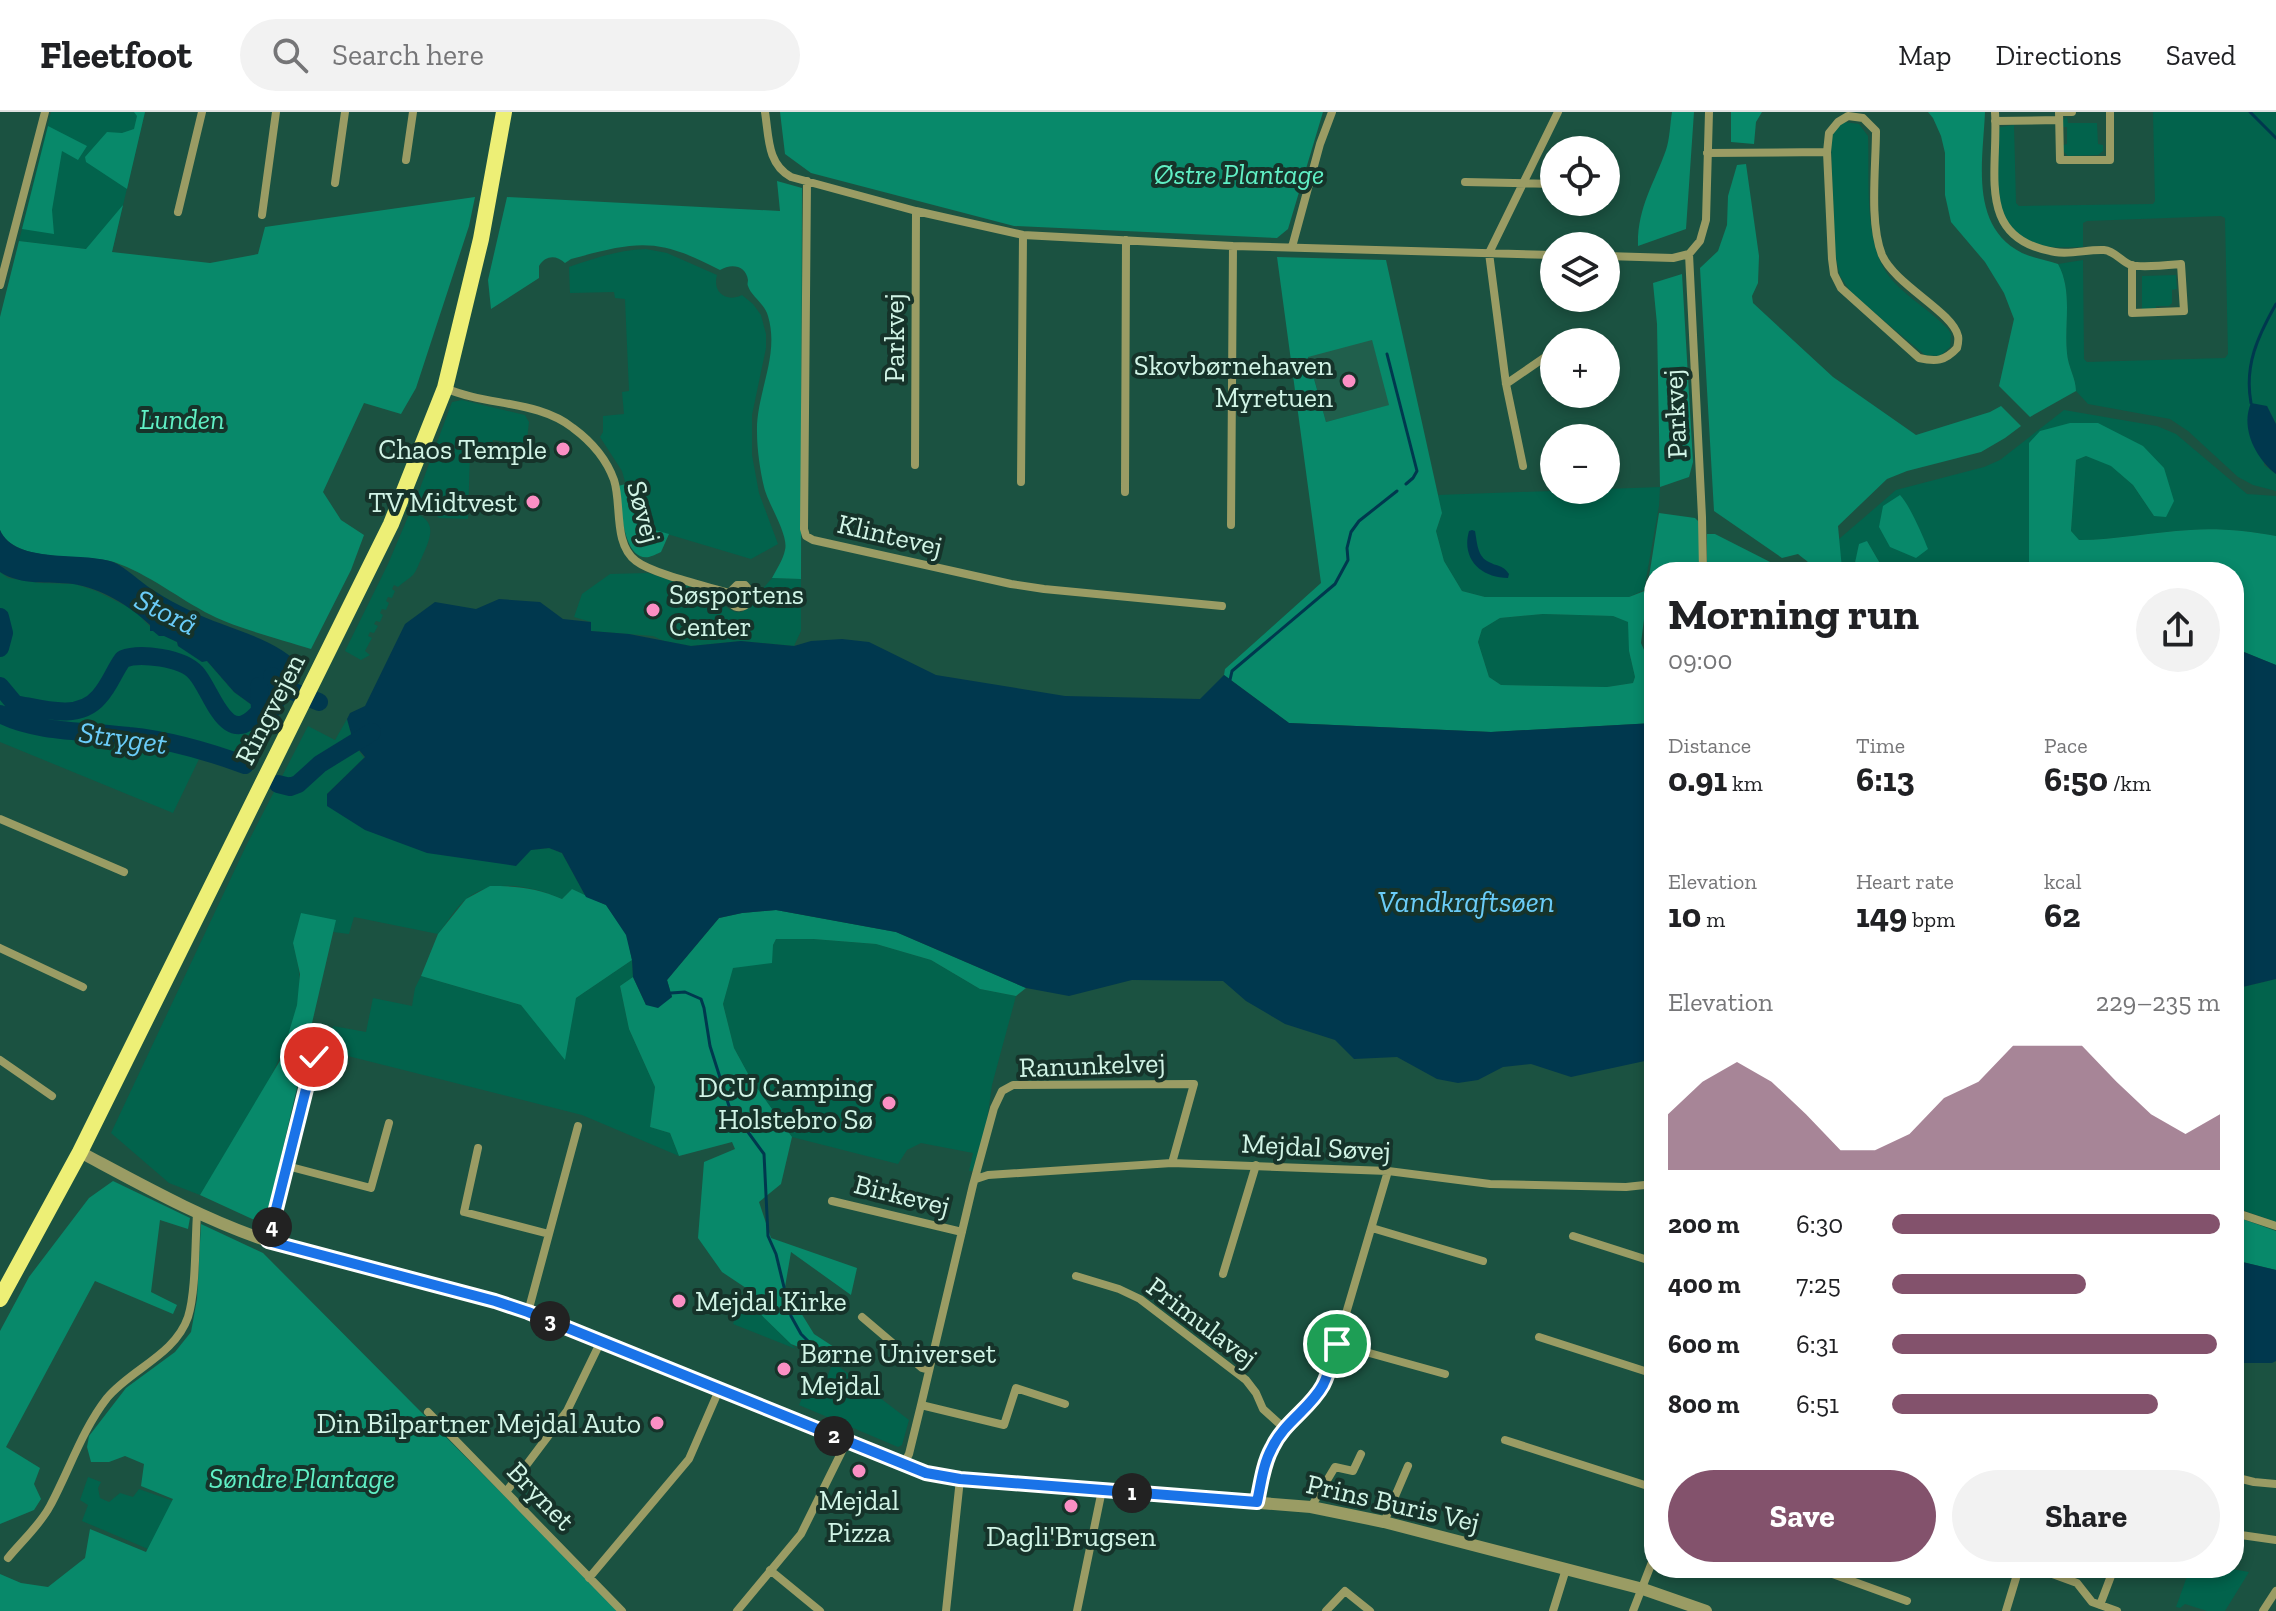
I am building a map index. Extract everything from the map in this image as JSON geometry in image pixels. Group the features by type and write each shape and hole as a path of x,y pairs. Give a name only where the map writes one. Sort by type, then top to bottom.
{"main road":[{"name":"Ringvejen","path":"0,1299 80,1152 391,524 445,388 481,239 504,112"}],"street":[{"path":"0,285 45,112"},
{"path":"178,212 202,112"},
{"path":"262,215 276,112"},
{"path":"335,183 345,112"},
{"path":"406,160 413,112"},
{"path":"765,112 771,154 775,164 791,177 916,211 1023,235 1233,246 1540,255"},
{"path":"1292,247 1320,144 1332,112"},
{"path":"1523,466 1506,384 1489,253 1558,112"},
{"name":"Parkvej","path":"1703,562 1689,254 1700,241 1706,220 1709,112"},
{"path":"2072,112 2061,115 1995,116 1994,187 1997,210 2005,226 2028,246 2058,253 2107,250 2132,265 2181,264 2184,311 2132,313 2132,265"},
{"path":"2061,115 2060,160 2110,160 2110,112"},
{"path":"1848,116 1863,118 1876,131 1876,233 1879,245 1891,271 1951,324 1958,336 1957,348 1947,358 1933,362 1919,358 1841,288 1834,274 1832,259 1827,152 1829,133 1848,116"},
{"path":"1707,153 1827,152"},
{"name":"Klintevej","path":"807,181 806,536 1011,584 1222,606"},
{"path":"1465,182 1540,184"},
{"name":"Parkvej","path":"915,465 916,211"},
{"path":"1021,482 1023,235"},
{"path":"1125,492 1126,240"},
{"path":"1231,525 1233,246"},
{"path":"1620,256 1673,258 1689,254"},
{"path":"1506,384 1540,361"},
{"name":"Søvej","path":"445,388 550,414 572,426 602,455 609,469 615,483 622,535 626,549 634,560 729,593"},
{"path":"0,819 124,872"},
{"path":"0,948 83,987"},
{"path":"268,1241 314,1057"},
{"path":"0,1060 52,1096"},
{"name":"Ranunkelvej","path":"976,1179 994,1108 1002,1091 1013,1085 1194,1084 1172,1163"},
{"path":"287,1166 371,1188 389,1123"},
{"path":"528,1312 578,1126"},
{"path":"478,1148 464,1212 549,1234"},
{"name":"Prins Buris Vej","path":"80,1152 197,1214 268,1241 528,1312 926,1473 960,1479 1311,1507 1384,1522 1643,1589 1706,1611"},
{"name":"Mejdal Søvej","path":"976,1179 988,1175 1172,1163 1388,1171 1490,1184 1644,1185"},
{"path":"1223,1274 1256,1165"},
{"path":"1257,1502 1272,1447 1284,1428 1323,1385 1388,1171"},
{"name":"Birkevej","path":"903,1465 909,1454 976,1179"},
{"name":"Birkevej","path":"832,1201 962,1232"},
{"path":"8,1558 48,1510 106,1399 119,1385 166,1349 187,1319 191,1304 197,1214"},
{"path":"2244,1215 2276,1226"},
{"path":"1372,1228 1483,1261"},
{"path":"1573,1236 1644,1259"},
{"name":"Primulavej","path":"1076,1276 1140,1299 1246,1380 1263,1409 1284,1428"},
{"path":"862,1317 922,1368 929,1370"},
{"path":"1539,1337 1644,1371"},
{"path":"506,1492 567,1411 601,1341"},
{"path":"1337,1344 1445,1374"},
{"path":"921,1405 1004,1425 1016,1388 1065,1404"},
{"path":"589,1578 689,1459 719,1390"},
{"name":"Brynet","path":"428,1412 622,1611"},
{"path":"1505,1440 1644,1485"},
{"path":"737,1611 801,1534 847,1441"},
{"path":"1311,1507 1335,1467 1353,1471 1361,1454"},
{"path":"1384,1522 1408,1466"},
{"path":"946,1611 960,1479"},
{"path":"2244,1480 2276,1484"},
{"path":"1077,1611 1102,1490"},
{"path":"2244,1535 2276,1540"},
{"path":"1553,1611 1566,1569"},
{"path":"770,1570 820,1611"},
{"path":"1633,1611 1647,1578"},
{"path":"1844,1578 1907,1601"},
{"path":"2006,1611 2016,1578"},
{"path":"2063,1578 2077,1583 2092,1602 2117,1611"},
{"path":"2100,1605 2110,1578"},
{"path":"1326,1611 1345,1591 1370,1611"},
{"path":"2263,1611 2276,1591"}],"shaded area":[{"path":"51,112 145,112 112,252 19,241"},
{"path":"2153,112 2276,112 2276,424 2267,406 2264,465 2276,474 2276,491 2238,477 2188,431 2170,419 2088,404 2076,391 2068,358 2067,296 2058,264 2083,260 2084,359 2087,362 2225,358 2228,354 2225,218 2087,221 2083,223 2083,247 2058,247 2039,245 2019,235 2002,210 1997,179 1998,131 2000,127 2014,125 2016,203 2019,206 2153,204"},
{"path":"2067,117 2068,123 2097,123 2098,144 2103,145 2103,151 2098,155 2068,156 2063,151 2063,145 2067,144 2067,127 2062,127"},
{"path":"1844,122 1859,124 1868,136 1872,231 1882,266 1898,287 1948,329 1951,334 1950,347 1940,356 1925,355 1852,294 1840,276 1835,254 1831,142 1834,129"},
{"path":"646,249 667,253 717,275 718,291 731,298 742,295 761,315 766,348 752,415 752,455 759,493 778,544 751,559 637,525 622,471 600,437 603,416 624,414 622,392 629,391 625,299 615,298 614,292 570,293 569,267 616,253"},
{"path":"2176,275 2177,289 2172,290 2172,303 2156,306 2156,310 2142,311 2142,276"},
{"name":"Skovbørnehaven Myretuen","path":"1372,339 1390,405 1326,422 1308,356"},
{"path":"462,400 525,415 529,422 527,439 522,444 493,440 490,454 470,452 468,519 439,518 415,501 452,402"},
{"path":"2064,410 2157,426 2176,434 2247,494 2276,496 2276,536 2201,529 2078,540 2071,531 2076,460 2086,456 2111,465 2133,485 2154,516 2164,468 2029,443 2029,562 1879,562 1867,541 1856,562 1840,562 1839,539 1896,490 2000,460"},
{"path":"1660,487 1649,562 1644,562 1644,590 1629,597 1485,597 1462,591 1444,561 1436,531 1442,513 1438,495 1540,491 1540,504 1620,504 1620,488"},
{"path":"410,512 429,524 428,543 413,575 398,587 394,585 392,589 395,591 392,598 388,597 386,601 389,603 386,610 382,609 380,613 383,615 380,622 374,624 378,626 368,636 372,638 365,651 370,655 361,660 345,651"},
{"path":"0,572 8,578 75,584 96,591 134,610 153,630 207,661 234,692 275,722 248,772 201,755 173,813 0,742"},
{"name":"Søsportens Center","path":"648,573 721,595 725,606 736,612 748,608 772,578 801,579 801,631 794,646 741,641 691,646 653,636 590,631 591,622 574,617 582,594 610,574"},
{"path":"1543,614 1613,616 1629,622 1633,683 1607,687 1501,685 1489,677 1478,642 1482,629 1500,618"},
{"path":"347,719 354,744 364,758 327,794 531,850 549,848 562,853 586,897 572,889 562,899 526,887 488,888 466,899 438,934 354,917 349,934 333,932 335,920 293,943 299,973 298,999 280,1058 248,1118 200,1195 169,1183 111,1133 246,846 308,726 335,740"},
{"path":"776,939 876,944 931,960 980,989 1016,996 992,1085 975,1171 969,1171 973,1153 921,1143 907,1150 898,1164 792,1137 752,1081 734,1048 723,1004 733,967 773,945"},
{"path":"632,960 633,977 620,986 629,1029 655,1087 650,1127 670,1133 679,1156 582,1115 328,1051 333,1026 366,1032 373,998 412,1006 421,976 521,1005 576,998"},
{"path":"2276,979 2276,1222 2244,1211 2244,987"},
{"path":"743,1300 746,1300 796,1349 733,1324"},
{"path":"833,1362 909,1420 902,1445 898,1447 799,1405 805,1384 827,1391 831,1383 826,1380"},
{"path":"88,1477 101,1482 98,1488 100,1498 109,1502 120,1493 133,1497 139,1489 176,1502 174,1560 82,1521 88,1505 80,1500"},
{"path":"2244,1571 2249,1572 2225,1611 2207,1611 2185,1604 2176,1607 2186,1578 2244,1578"}],"green space":[{"path":"134,112 145,112 127,189 86,162 85,157 107,132 122,133 134,129 137,116"},
{"name":"Østre Plantage","path":"780,112 1323,112 1288,229 1277,238 1014,226 811,173 785,154"},
{"path":"1672,112 1694,112 1686,229 1638,246 1643,208 1666,150"},
{"path":"1731,112 1762,112 1756,122 1754,144 1731,142"},
{"path":"1928,112 1985,112 1983,191 1986,209 1994,226 2005,241 2022,253 2058,264 2063,274 2067,296 2067,353 2076,391 2030,417 1999,386 2014,319 2004,293 1985,262 1951,222 1945,195 1945,153 1941,136"},
{"path":"48,126 87,146 78,160 62,151 52,210 54,234 22,229"},
{"path":"1746,164 1759,256 1758,283 1752,296 1753,303 1833,377 1916,435 2001,406 2021,426 1981,452 1887,479 1838,526 1841,562 1809,562 1798,554 1782,558 1714,511 1700,268 1718,251 1727,225 1728,196 1737,165"},
{"path":"777,181 802,188 801,579 772,578 783,557 785,544 764,487 757,432 770,360 771,331 766,312 750,290 747,275 741,268 733,266 720,270 680,252 647,245 614,248 565,263 548,258 539,266 539,278 491,309 488,280 507,197 780,211"},
{"name":"Lunden","path":"475,197 469,226 416,388 401,414 364,403 323,492 341,520 364,535 351,570 311,649 222,620 114,562 34,553 8,541 0,530 0,317 19,241 86,249 123,205 112,252 210,263 258,254 265,227"},
{"path":"1277,257 1386,260 1442,513 1436,531 1444,561 1462,591 1485,597 1629,597 1644,591 1641,643 1644,650 1644,724 1491,732 1289,723 1224,675 1225,669 1321,583","holes":["1372,340 1389,405 1326,422 1308,357","1543,614 1613,616 1628,622 1629,651 1635,677 1633,683 1607,687 1501,685 1489,677 1478,642 1482,629 1500,618"]},
{"path":"1682,274 1693,462 1689,477 1660,487 1657,324 1653,283"},
{"path":"2070,423 2098,423 2143,446 2164,468 2174,501 2166,517 2154,516 2133,485 2111,466 2086,456 2076,460 2071,531 2079,540 2201,529 2276,536 2276,665 2244,652 2244,562 2029,562 2029,443 2040,431"},
{"path":"626,484 637,525 669,534 661,552 650,557 640,556 633,550 624,530 618,486"},
{"path":"1900,495 1928,549 1916,558 1890,547 1879,527 1883,506"},
{"path":"1659,513 1695,518 1699,522 1700,562 1651,562"},
{"path":"1707,534 1715,534 1770,562 1707,562"},
{"path":"1867,541 1879,562 1855,562 1859,544"},
{"path":"490,886 527,888 562,899 572,889 606,905 627,935 632,960 576,998 565,1060 521,1005 421,976 438,934 466,899"},
{"path":"776,910 896,932 1026,988 1016,996 980,989 931,960 876,944 813,939 776,939 772,963 733,968 723,1004 734,1048 752,1081 792,1137 781,1184 759,1202 771,1238 857,1268 851,1295 791,1252 785,1287 814,1334 834,1347 829,1359 791,1344 746,1300 749,1290 722,1272 698,1238 704,1162 735,1149 732,1142 679,1156 670,1133 650,1127 655,1087 629,1029 620,986 633,977 646,1005 672,997 667,980 719,918"},
{"path":"301,913 336,920 265,1225 200,1195 281,1059 297,1005 300,974 293,943"},
{"path":"113,1181 190,1218 188,1229 160,1220 151,1292 177,1305 173,1314 95,1281 6,1447 40,1468 34,1484 41,1499 34,1510 0,1524 0,1331 29,1277 89,1198"},
{"path":"2244,1220 2276,1231 2276,1270 2244,1262"},
{"name":"Søndre Plantage","path":"201,1224 263,1253 619,1611 0,1611 0,1574 21,1583 48,1587 85,1558 90,1529 146,1552 173,1499 141,1486 144,1464 125,1456 109,1462 91,1462 87,1447 89,1436 126,1388 175,1352 191,1332 197,1299"}],"water":[{"path":"2251,403 2267,406 2276,424 2276,474 2256,452 2252,442 2247,423"},
{"path":"0,530 8,541 34,553 113,562 176,604 282,650 303,670 275,722 234,692 207,661 202,662 178,646 177,642 150,631 150,625 114,599 84,586 26,581 0,572"},
{"path":"1472,530 1475,531 1481,555 1504,569 1509,574 1508,578 1489,575 1475,565 1467,541"},
{"name":"Vandkraftsøen","path":"499,599 540,602 563,619 591,622 591,631 629,634 691,646 741,641 794,646 811,641 842,639 869,642 936,675 1065,696 1200,699 1224,675 1289,723 1491,732 1644,724 1644,1061 1571,1077 1531,1064 1503,1067 1478,1080 1458,1083 1437,1079 1397,1057 1354,1059 1335,1040 1285,1024 1246,1001 1223,981 1132,980 1069,996 1026,988 896,932 776,910 719,918 667,980 672,997 658,1008 646,1005 633,977 626,935 606,905 586,897 562,853 549,848 531,850 516,866 427,853 365,830 327,806 327,794 365,757 354,744 347,719 350,713 365,706 405,624 435,602 476,609"},
{"path":"2244,652 2276,665 2276,979 2244,987"},
{"path":"2244,1262 2276,1270 2276,1361 2244,1363"}],"waterway":[{"path":"2250,112 2276,138"},
{"path":"2251,403 2249,376 2254,351 2276,304"},
{"path":"1387,354 1417,471 1406,484"},
{"path":"1230,680 1232,671 1335,584 1348,560 1351,532 1359,521 1397,491"},
{"name":"Stryget","path":"0,617 4,633 0,648"},
{"name":"Stryget","path":"0,686 15,704 71,711 81,709 99,697 123,659 140,656 161,658 182,664 196,673 222,714 229,722 238,725 248,722 260,711 259,686"},
{"name":"Storå","path":"272,676 292,691 319,702"},
{"name":"Stryget","path":"0,714 46,728 173,743 245,765"},
{"path":"278,784 290,787 298,784 320,764 372,732"},
{"path":"671,993 685,992 701,999 710,1046 729,1106 764,1154 768,1236 776,1254 791,1316 809,1342"}],"place":[{"name":"Skovbørnehaven Myretuen","path":"1349,381"},
{"name":"Chaos Temple","path":"563,449"},
{"name":"TV Midtvest","path":"533,502"},
{"name":"Søsportens Center","path":"653,610"},
{"name":"DCU Camping Holstebro Sø","path":"889,1103"},
{"name":"Mejdal Kirke","path":"679,1301"},
{"name":"Børne Universet Mejdal","path":"784,1369"},
{"name":"Din Bilpartner Mejdal Auto","path":"657,1423"},
{"name":"Mejdal Pizza","path":"859,1471"},
{"name":"Dagli'Brugsen","path":"1071,1506"}],"route":[{"path":"314,1057 268,1241 528,1312 926,1473 948,1478 1257,1502 1272,1447 1284,1428 1323,1385 1337,1344"}]}
